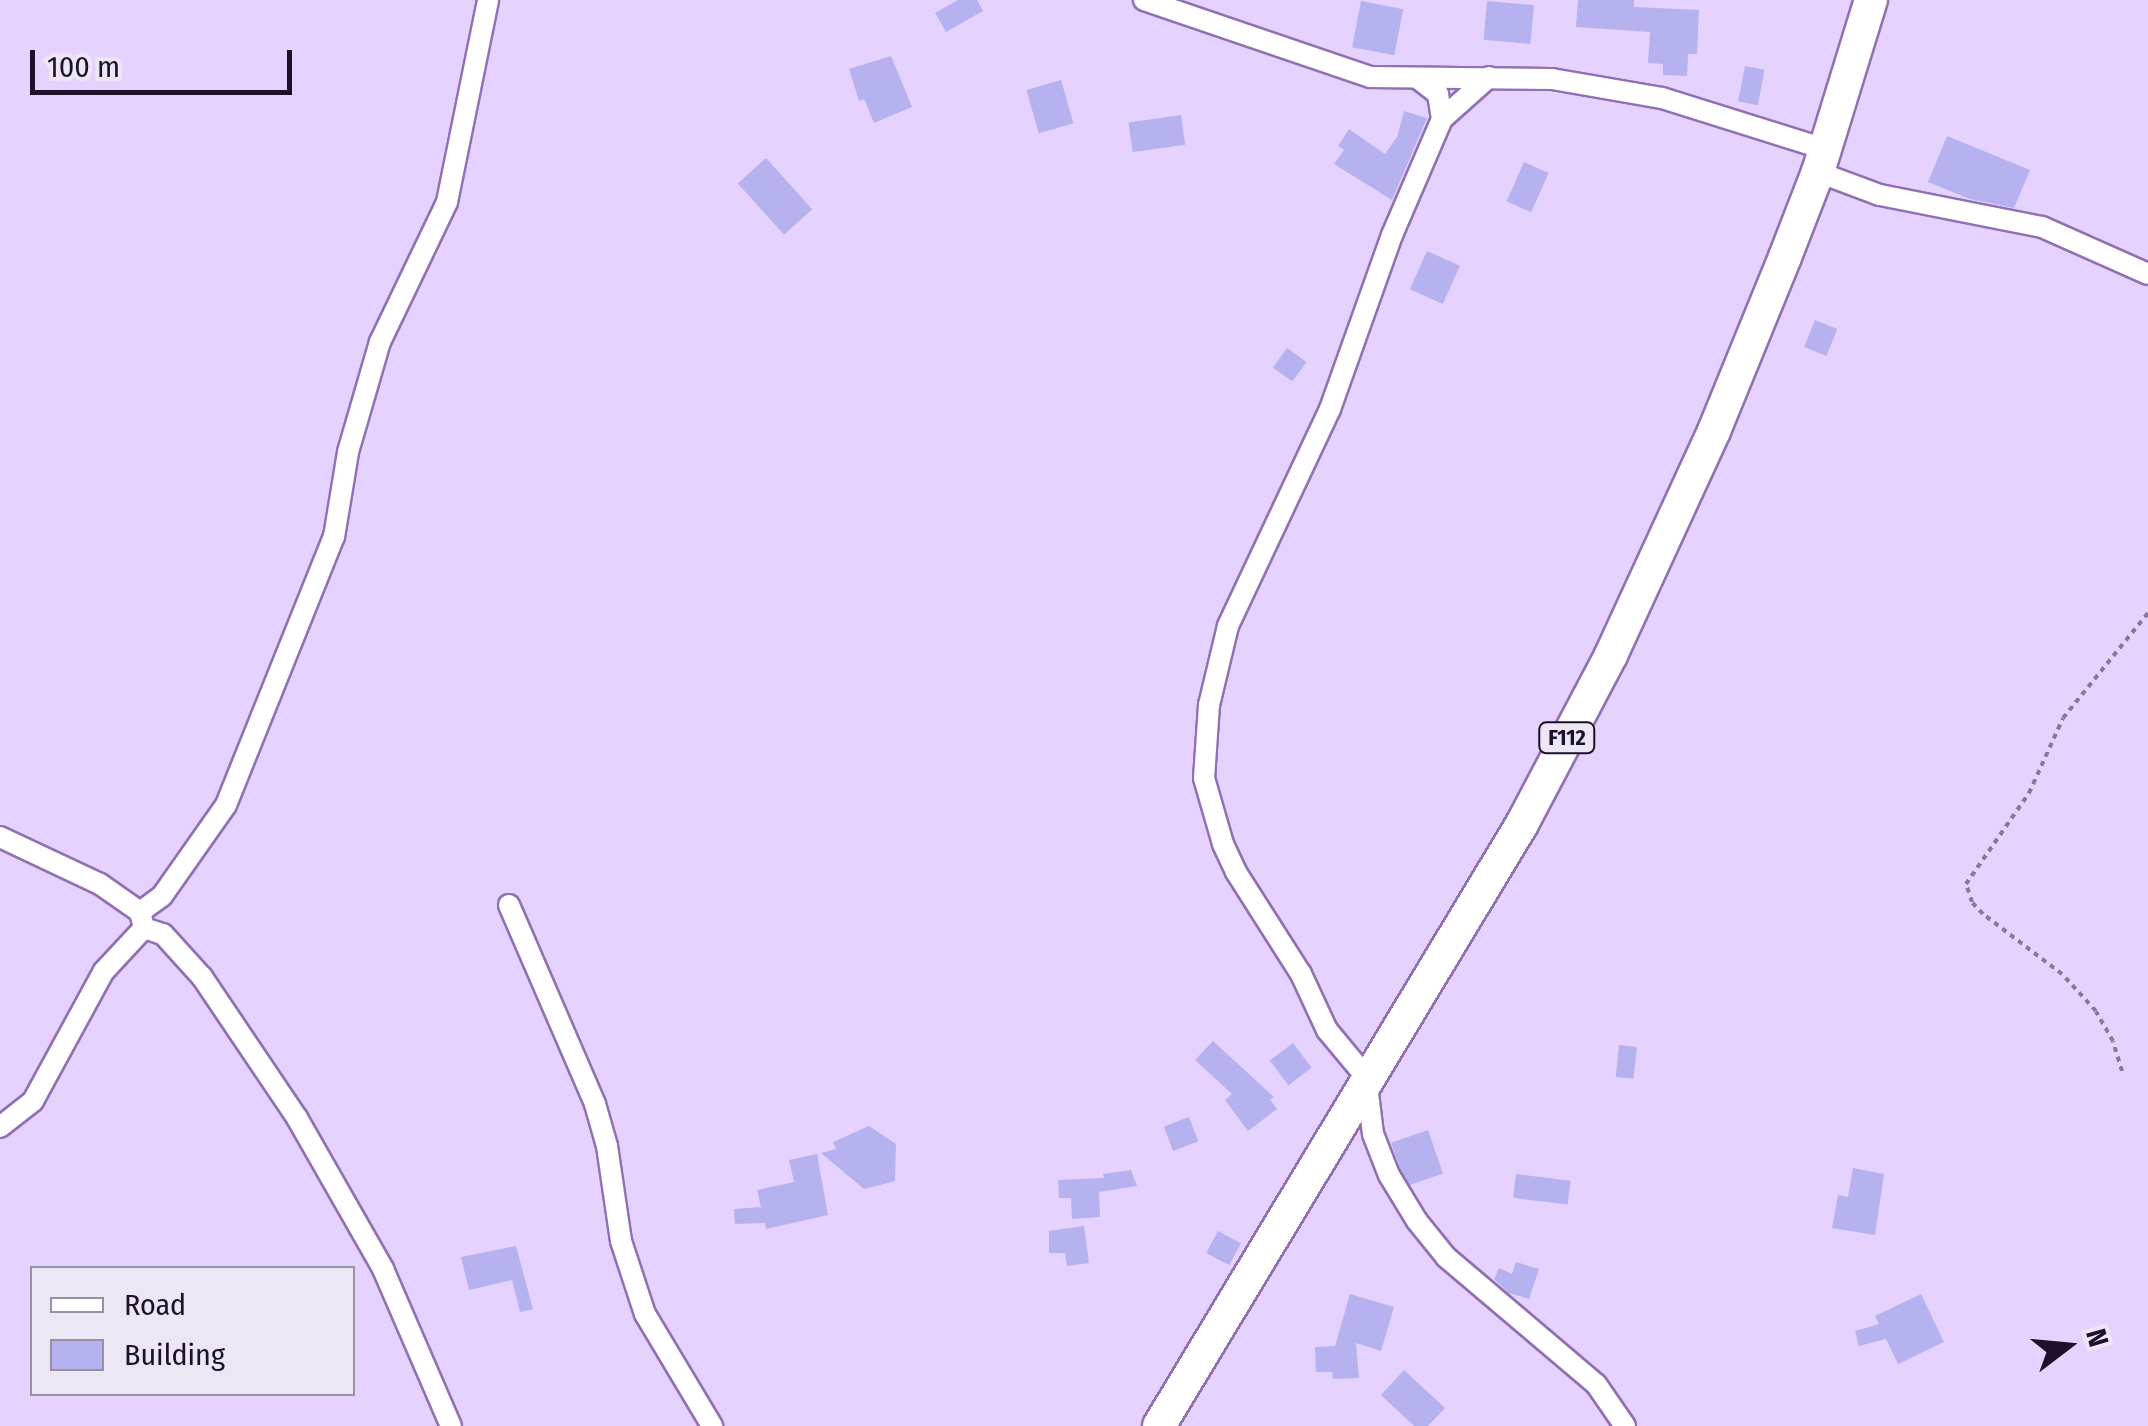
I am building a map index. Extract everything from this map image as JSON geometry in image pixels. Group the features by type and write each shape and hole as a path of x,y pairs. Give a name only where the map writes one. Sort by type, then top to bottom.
{"main road":[{"name":"F112","path":"1159,1426 1522,824 1611,656 1714,431 1822,160 1871,0"}],"street":[{"path":"0,1127 33,1101 104,971 226,806 334,538 348,452 380,342 447,202 488,0"},
{"path":"1144,0 1352,72 1420,80 1552,78 1662,98 1822,160 1880,195 2042,227 2148,274"},
{"path":"1488,77 1442,120 1392,235 1330,410 1228,626 1204,745 1204,778 1223,844 1236,872 1301,974 1327,1030 1366,1077 1373,1134 1389,1175 1446,1257 1596,1384 1625,1426"},
{"path":"1420,80 1438,94 1442,120"},
{"path":"0,837 100,884 186,956 297,1118 383,1269 451,1426"},
{"path":"508,904 595,1104 607,1146 621,1242 645,1314 712,1426"},
{"path":"1338,1127 1373,1134"}],"path":[{"path":"2122,1071 2113,1042 2096,1010 2062,974 1983,914 1972,902 1966,884 2028,793 2064,718 2148,613"}],"building":[{"path":"958,0 977,0 983,11 946,32 935,13"},
{"path":"1578,0 1634,0 1634,7 1699,10 1697,54 1688,54 1687,76 1663,75 1663,64 1648,63 1650,32 1576,27"},
{"path":"1361,1 1403,9 1394,55 1352,47"},
{"path":"1487,1 1534,5 1530,44 1484,40"},
{"path":"891,56 912,107 874,123 864,99 859,101 849,69"},
{"path":"1745,66 1765,70 1758,105 1738,101"},
{"path":"1061,80 1073,123 1039,133 1026,90"},
{"path":"1404,111 1427,118 1392,200 1334,164 1344,150 1338,146 1349,129 1385,154 1397,137"},
{"path":"1181,115 1185,145 1133,152 1129,122"},
{"path":"1947,136 2030,170 2014,208 1970,199 1928,182"},
{"path":"766,158 812,209 784,235 738,183"},
{"path":"1524,162 1549,173 1531,212 1507,201"},
{"path":"1427,251 1460,266 1443,304 1410,289"},
{"path":"1815,320 1837,329 1826,356 1804,347"},
{"path":"1287,348 1306,362 1292,382 1273,367"},
{"path":"1213,1041 1274,1097 1270,1100 1277,1109 1248,1131 1225,1100 1232,1094 1195,1060"},
{"path":"1293,1043 1312,1068 1288,1085 1270,1060"},
{"path":"1619,1045 1637,1047 1634,1079 1616,1077"},
{"path":"1189,1117 1198,1141 1173,1151 1164,1127"},
{"path":"869,1126 896,1144 895,1181 864,1189 821,1153 836,1149 833,1142"},
{"path":"1428,1130 1443,1173 1406,1186 1391,1143"},
{"path":"817,1154 828,1215 766,1229 765,1223 735,1224 734,1209 761,1207 757,1190 794,1182 789,1160"},
{"path":"1853,1168 1884,1174 1875,1235 1832,1228 1838,1195 1848,1197"},
{"path":"1131,1170 1137,1186 1099,1192 1100,1217 1072,1219 1071,1198 1059,1198 1058,1180 1104,1178 1103,1174"},
{"path":"1516,1174 1571,1181 1568,1205 1513,1198"},
{"path":"1084,1226 1089,1263 1067,1266 1065,1253 1049,1253 1049,1231"},
{"path":"1218,1231 1241,1243 1229,1265 1206,1253"},
{"path":"516,1246 533,1309 520,1312 512,1280 469,1290 461,1257"},
{"path":"1516,1262 1539,1269 1529,1299 1509,1293 1494,1279 1499,1268 1512,1274"},
{"path":"1350,1294 1394,1307 1381,1351 1356,1343 1359,1378 1333,1379 1332,1372 1316,1372 1315,1347 1335,1346"},
{"path":"1921,1294 1944,1342 1898,1364 1886,1339 1859,1346 1855,1331 1879,1324 1875,1316"},
{"path":"1404,1370 1445,1408 1428,1426 1414,1426 1381,1395"}]}
